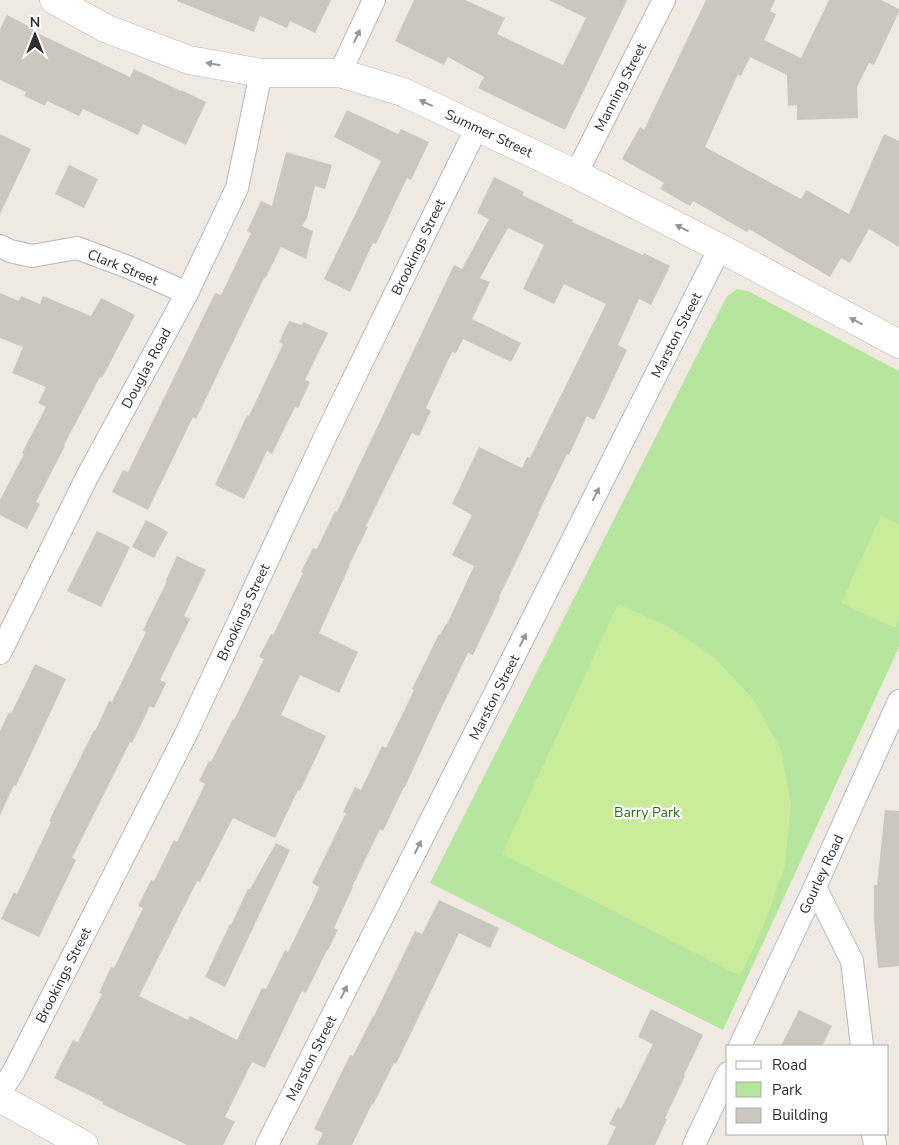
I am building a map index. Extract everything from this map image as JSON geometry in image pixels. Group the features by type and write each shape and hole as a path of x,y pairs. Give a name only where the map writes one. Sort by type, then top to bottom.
{"street":[{"name":"Summer Street","path":"54,0 107,29 189,60 261,73 340,73 403,92 576,174 720,248 899,344"},
{"path":"340,73 374,0"},
{"name":"Manning Street","path":"576,174 664,0"},
{"name":"Douglas Road","path":"0,653 87,477 187,294 237,188 261,73"},
{"name":"Brookings Street","path":"0,1092 13,1073 187,732 327,433 477,127"},
{"name":"Clark Street","path":"0,246 10,251 32,256 77,248 128,267 187,294"},
{"name":"Marston Street","path":"267,1145 720,248"},
{"name":"Gourley Road","path":"740,1045 815,887 899,701"},
{"path":"815,887 852,961 862,1045"},
{"path":"694,1145 726,1077"},
{"path":"0,1098 84,1145"}],"green space":[{"name":"Barry Park","path":"737,289 748,291 899,371 899,647 723,1030 430,883 727,296"},
{"path":"881,516 899,524 899,619 895,628 841,603"},
{"path":"618,604 669,627 715,658 753,699 781,750 791,805 785,866 765,922 740,976 502,854"}],"building":[{"path":"177,0 331,0 315,33 290,21 287,28 260,16 254,32"},
{"path":"414,0 465,0 505,18 497,34 563,65 586,18 549,0 627,0 565,130 478,88 484,77 448,57 444,65 395,41"},
{"path":"706,0 775,0 770,11 776,14 764,40 801,58 829,0 881,0 899,9 874,65 869,63 857,87 858,118 797,120 797,105 788,106 787,75 750,57 741,76 738,74 705,147 801,199 806,190 849,214 884,134 899,141 899,247 869,229 850,263 841,258 830,277 749,229 747,232 693,201 690,206 660,189 664,183 622,159 640,127 644,130"},
{"path":"7,15 36,30 35,32 130,77 134,69 206,102 186,145 143,124 138,135 83,109 79,116 47,101 45,106 24,96 26,92 0,80 0,29"},
{"path":"347,110 398,134 401,129 429,142 411,180 407,178 376,244 373,243 350,292 324,279 381,161 334,137"},
{"path":"0,134 31,149 0,214"},
{"path":"286,152 332,165 325,189 315,186 307,218 302,226 313,231 306,259 281,247 264,278 196,419 193,417 148,510 112,492 123,470 128,472 215,293 221,295 251,233 247,231 261,201 272,206"},
{"path":"69,165 98,179 84,208 55,194"},
{"path":"494,177 524,192 522,195 573,220 572,222 670,266 651,305 639,299 618,345 627,350 594,420 587,416 569,455 567,454 473,655 468,653 383,831 380,829 334,928 338,930 306,993 302,991 265,1068 252,1062 225,1117 235,1122 223,1145 187,1145 102,1104 103,1102 54,1078 73,1040 78,1042 102,994 99,993 111,967 114,968 143,908 138,906 151,880 154,881 174,840 177,842 205,784 199,781 234,720 264,659 259,657 271,634 273,635 313,548 317,549 335,511 337,512 454,265 462,269 489,219 477,213","holes":["508,228 544,245 523,289 554,304 564,284 606,304 530,458 527,457 522,468 479,447 452,504 472,515 452,555 474,566 447,624 439,634 412,689 414,690 386,748 382,746 361,790 355,787 343,812 346,813 312,883 319,887 288,952 285,950 266,989 262,988 237,1040 190,1016 188,1020 139,996 197,881 200,882 233,818 275,838 326,736 281,715 300,675 339,693 358,652 319,633 368,527 366,526 412,433 419,436 431,411 426,408 452,352 456,353 463,339 511,362 521,343 472,319 490,282 480,278"]},
{"path":"0,293 19,301 21,296 40,304 43,296 91,316 101,298 135,315 64,445 36,502 40,504 27,529 0,515 0,500 46,407 38,403 46,387 12,373 23,347 0,338"},
{"path":"289,321 302,325 303,322 328,333 305,380 310,382 298,408 295,407 272,454 267,451 244,499 215,485 247,415 249,416 283,344 279,342"},
{"path":"146,520 168,532 154,558 132,547"},
{"path":"97,531 130,547 101,607 67,591"},
{"path":"177,556 206,570 184,616 190,619 160,680 166,683 154,708 150,706 132,743 130,742 72,858 76,860 39,937 1,919 14,892 17,894 51,822 49,821 109,701 112,702 146,632 143,630"},
{"path":"35,664 66,679 16,786 14,785 0,815 0,731 9,712 11,714"},
{"path":"885,810 899,811 899,966 878,968 874,919 874,885 877,885"},
{"path":"276,843 290,850 225,987 205,977 248,889 250,889"},
{"path":"439,900 499,928 490,948 459,933 396,1064 394,1063 352,1145 317,1145 323,1133 314,1129 350,1055 353,1056 374,1016 415,931 422,934"},
{"path":"651,1009 703,1035 665,1118 667,1119 655,1145 607,1145 616,1127 609,1124 618,1107 621,1109 653,1044 638,1037"},
{"path":"799,1010 832,1026 822,1045 782,1045"}]}
